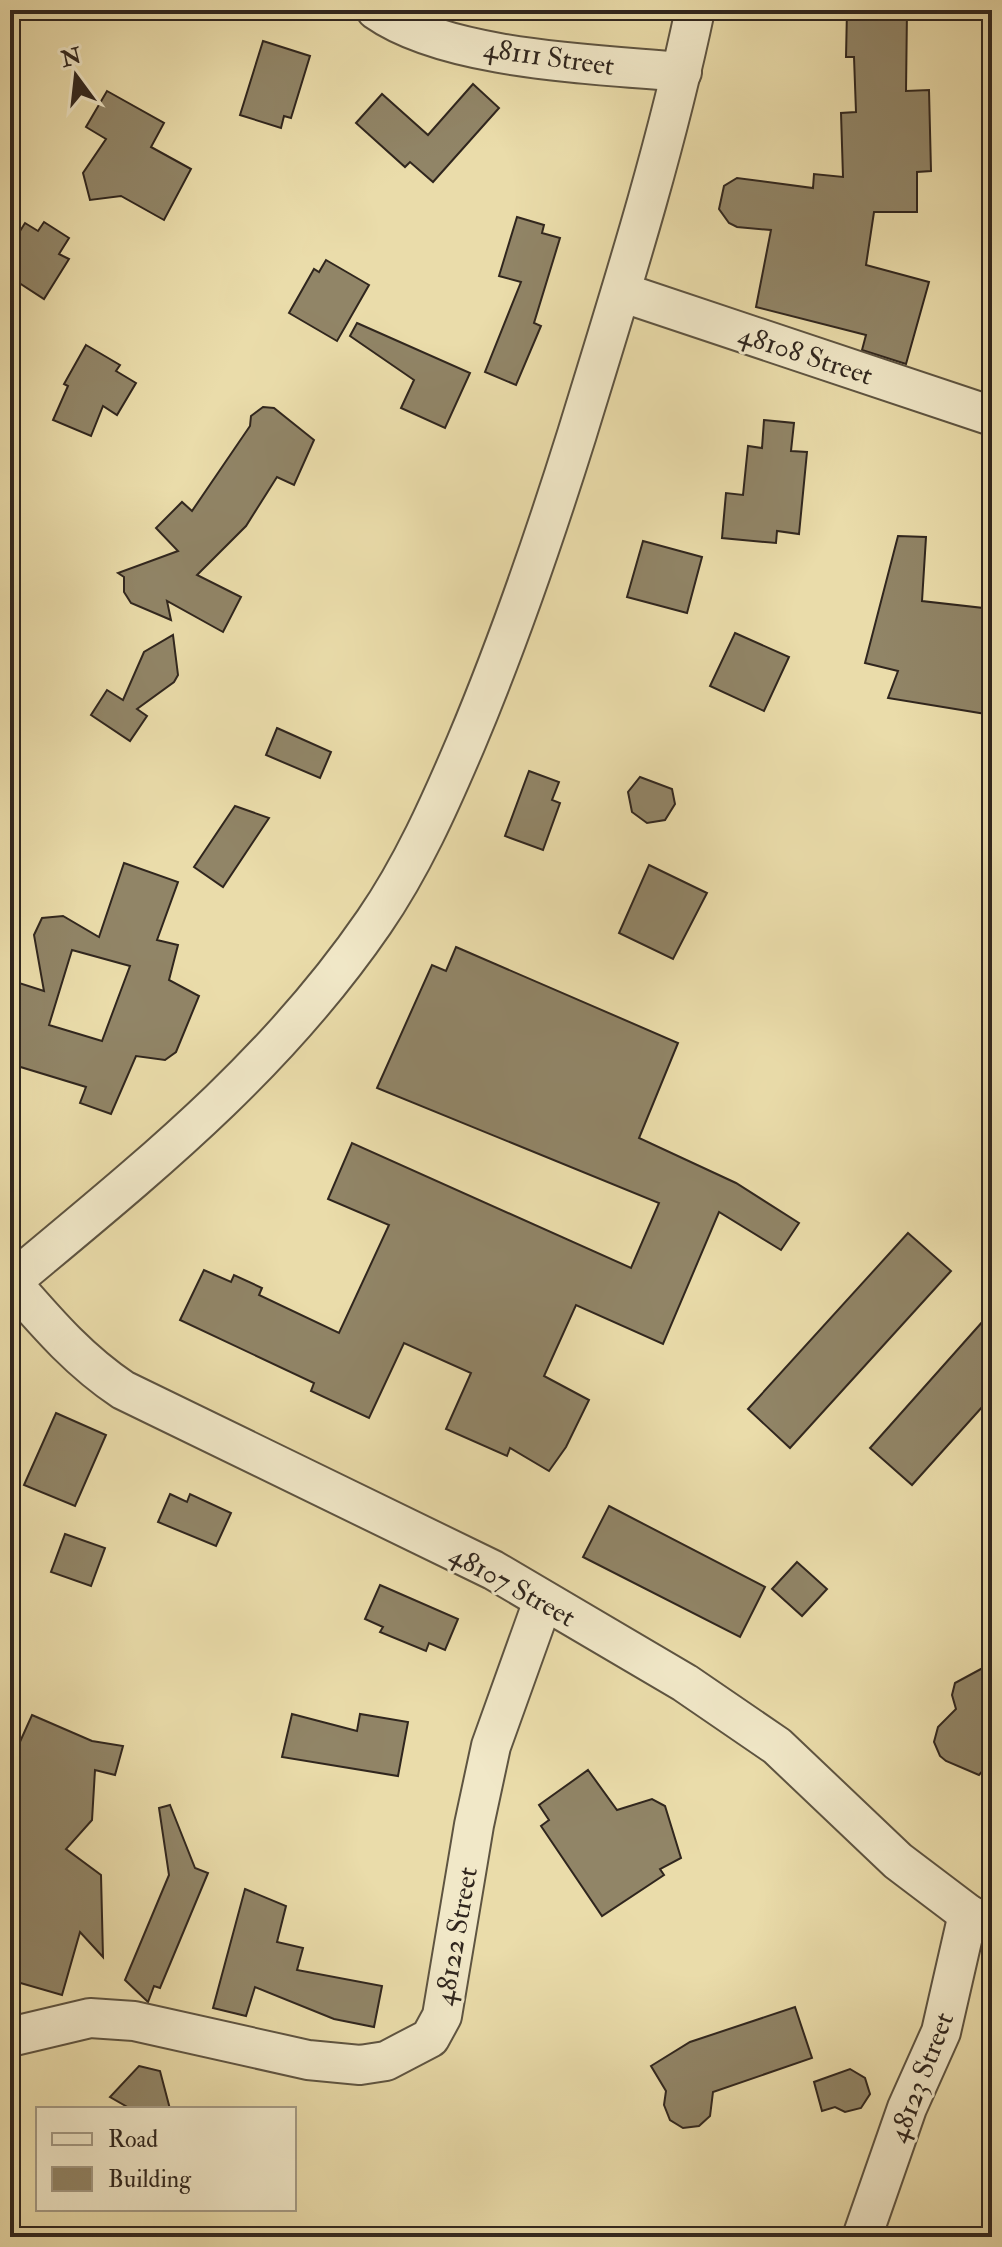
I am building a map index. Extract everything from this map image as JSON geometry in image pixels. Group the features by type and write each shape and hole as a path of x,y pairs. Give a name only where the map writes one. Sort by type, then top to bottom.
{"street":[{"name":"48111 Street","path":"376,10 392,22 429,36 531,58 682,72"},
{"path":"11,1282 184,1138 266,1059 375,922 416,852 498,666 538,559 621,292 682,72 695,10"},
{"name":"48108 Street","path":"621,292 992,416"},
{"name":"48107 Street","path":"11,1282 67,1346 123,1390 493,1570 739,1717 777,1746 898,1861 980,1921"},
{"name":"48122 Street","path":"10,2037 90,2018 134,2021 308,2060 360,2065 386,2061 430,2038 442,2016 474,1825 491,1746 543,1601"},
{"name":"48123 Street","path":"862,2237 907,2108 941,2032 980,1921"}],"building":[{"path":"847,10 907,10 906,91 929,90 931,171 917,172 917,212 874,212 866,265 929,282 906,364 862,350 866,335 756,307 771,230 737,227 729,223 719,209 724,186 737,178 813,188 814,174 843,177 841,113 856,112 854,57 846,57"},
{"path":"263,41 310,56 291,118 284,116 281,128 240,115"},
{"path":"473,84 499,108 433,182 410,162 405,167 356,123 382,94 428,135"},
{"path":"107,91 164,123 151,147 191,169 164,220 121,196 90,200 83,173 106,139 86,127"},
{"path":"517,217 544,225 542,233 560,238 534,323 541,326 516,385 485,372 521,282 499,276"},
{"path":"44,222 69,238 59,254 69,259 44,299 10,277 10,247 25,223 38,231"},
{"path":"326,260 369,285 337,341 289,313 314,269 319,272"},
{"path":"357,323 470,373 445,428 401,408 414,380 350,336"},
{"path":"86,345 120,365 116,371 136,383 117,415 103,406 91,436 53,420 68,386 64,384"},
{"path":"263,407 274,408 314,440 294,485 277,477 246,526 197,575 241,597 223,632 167,601 171,620 131,603 124,592 124,577 118,573 178,551 156,528 182,502 192,511 250,426 251,416"},
{"path":"764,420 794,423 791,451 807,452 799,534 777,531 776,543 722,538 726,493 743,495 748,446 762,448"},
{"path":"898,536 926,537 922,601 992,609 992,715 888,698 898,671 865,663"},
{"path":"643,541 702,557 687,613 627,597"},
{"path":"735,633 789,657 764,711 710,686"},
{"path":"173,635 178,675 174,682 137,709 147,716 130,741 91,715 107,690 123,700 144,652"},
{"path":"277,728 331,752 320,778 266,755"},
{"path":"529,771 559,782 552,800 560,803 543,850 505,836"},
{"path":"640,777 672,789 675,804 665,820 647,823 632,812 628,792"},
{"path":"235,806 269,818 223,887 194,867"},
{"path":"124,863 178,882 157,940 178,945 169,980 199,996 176,1052 165,1060 136,1056 111,1114 80,1103 86,1087 14,1065 19,1048 10,1045 10,980 44,991 34,935 42,918 63,916 99,937","holes":["72,950 130,966 102,1041 49,1025"]},
{"path":"649,865 707,893 673,959 619,933"},
{"path":"456,947 678,1043 639,1138 736,1183 799,1223 781,1250 719,1212 663,1344 576,1305 544,1376 589,1400 566,1447 549,1471 510,1448 507,1456 446,1429 471,1373 404,1343 369,1418 311,1391 314,1383 180,1320 204,1270 231,1282 234,1275 262,1288 259,1295 339,1333 389,1225 328,1199 352,1143 631,1268 659,1203 377,1088 432,965 446,971"},
{"path":"908,1233 951,1271 790,1448 748,1409"},
{"path":"992,1311 992,1396 912,1485 870,1448"},
{"path":"56,1413 106,1435 75,1506 24,1485"},
{"path":"170,1494 187,1502 190,1494 231,1513 216,1546 158,1522"},
{"path":"609,1506 765,1587 740,1637 583,1557"},
{"path":"65,1534 105,1548 91,1586 51,1572"},
{"path":"797,1562 827,1589 802,1616 772,1589"},
{"path":"380,1585 458,1619 445,1650 429,1643 426,1651 380,1632 383,1627 365,1619"},
{"path":"992,1663 992,1760 979,1775 946,1761 940,1756 934,1742 938,1727 956,1709 952,1695 955,1683"},
{"path":"292,1714 357,1731 360,1714 408,1722 398,1776 282,1757"},
{"path":"32,1715 92,1741 123,1746 115,1775 95,1770 92,1820 66,1849 101,1875 103,1957 80,1932 62,1995 10,1980 10,1764"},
{"path":"588,1770 617,1810 652,1799 665,1806 681,1858 660,1869 664,1875 602,1916 541,1826 549,1820 539,1805"},
{"path":"170,1805 195,1868 208,1873 160,1988 154,1986 148,2002 125,1980 169,1875 159,1808"},
{"path":"245,1889 286,1906 277,1942 303,1948 297,1970 382,1986 374,2027 334,2019 255,1987 246,2016 213,2008"},
{"path":"795,2007 812,2058 713,2092 710,2116 699,2126 683,2128 670,2120 664,2105 666,2091 651,2066 690,2042"},
{"path":"139,2066 160,2071 169,2107 128,2107 110,2097"},
{"path":"850,2069 865,2078 870,2094 861,2108 845,2112 835,2107 822,2111 814,2082"}]}
